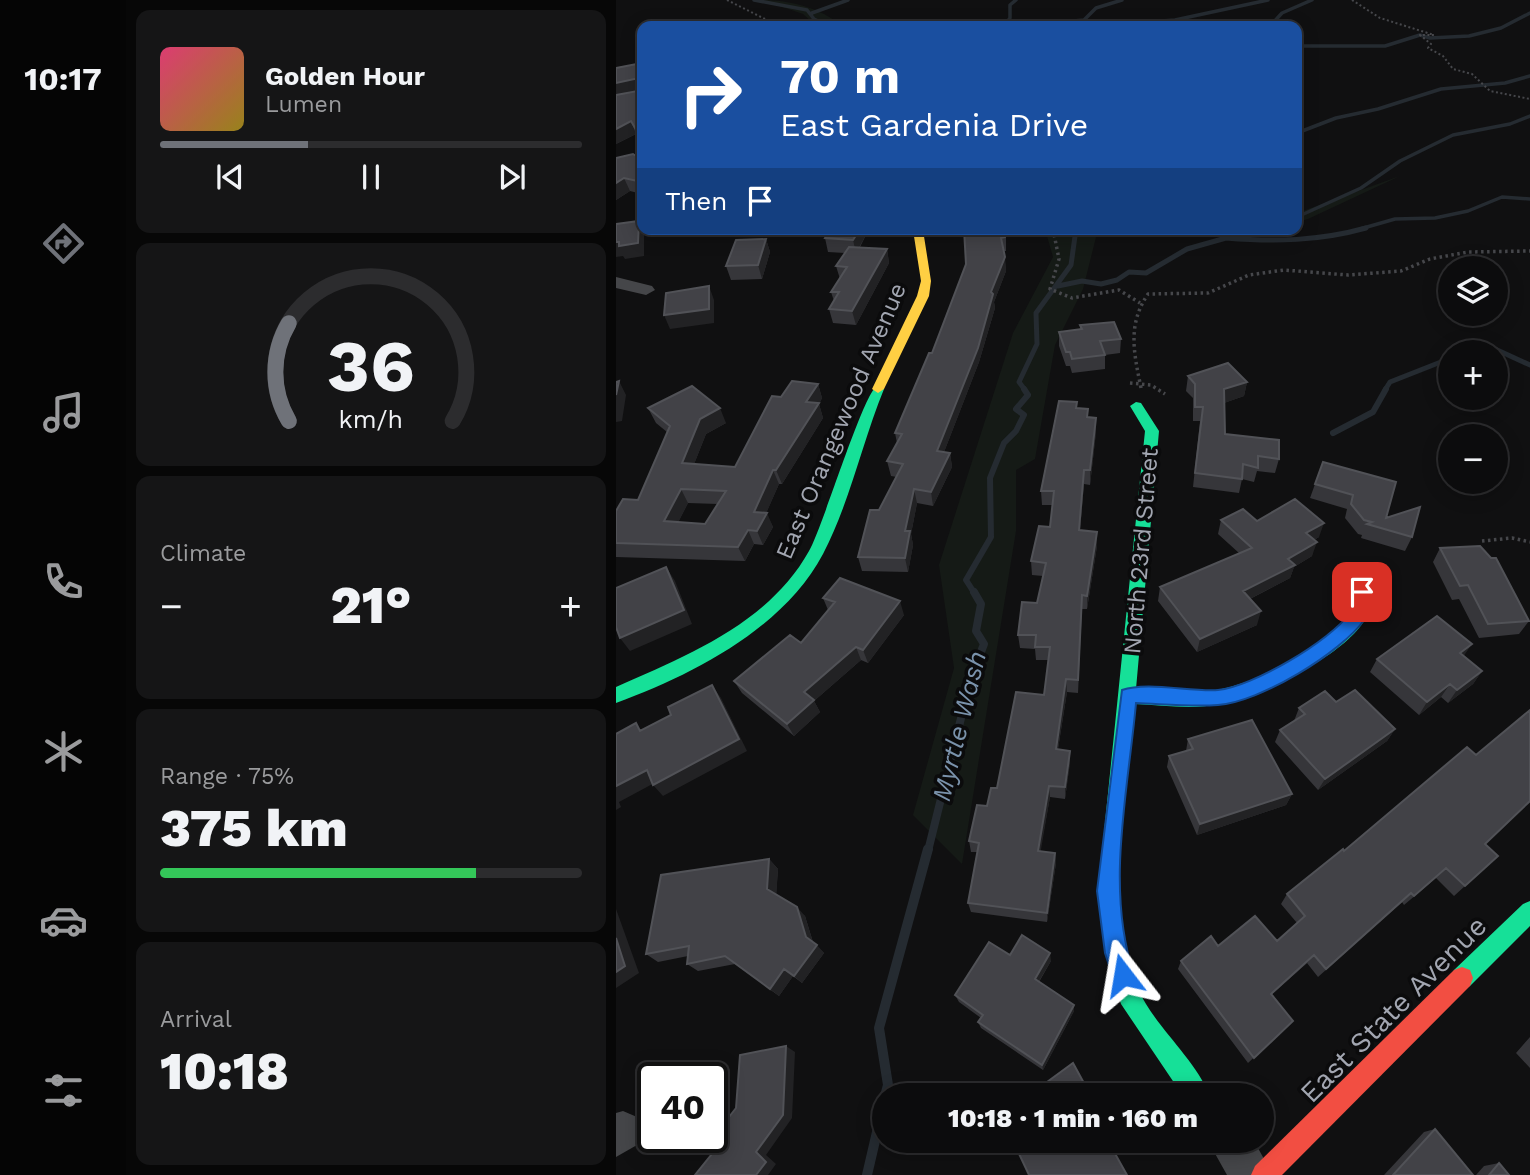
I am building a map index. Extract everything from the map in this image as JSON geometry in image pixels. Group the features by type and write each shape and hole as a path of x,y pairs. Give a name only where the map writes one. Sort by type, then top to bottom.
{"street":[{"name":"East Orangewood Avenue","path":"616,695 720,643 758,620 790,590 808,564 825,528 864,422 923,296 925,272 919,235"},
{"path":"616,282 646,290"},
{"name":"North 23rd Street","path":"1136,406 1152,430 1108,891 1116,953 1129,996 1189,1083"},
{"path":"1128,696 1219,697 1255,688 1276,679 1337,636 1359,614 1362,592"},
{"name":"East State Avenue","path":"1264,1175 1530,911"},
{"path":"1237,1153 1252,1175"}],"path":[{"path":"727,0 767,21"},
{"path":"1352,0 1359,9 1374,18 1434,35 1420,35 1428,40 1423,41 1431,44 1428,48 1443,56 1453,69 1472,74 1490,91 1530,99"},
{"path":"1055,235 1059,247 1058,263 1049,281 1051,289 1072,298 1119,290 1140,303"},
{"path":"1136,406 1142,385 1131,339 1139,319 1140,303 1148,294 1208,293 1249,275 1258,276 1284,270 1348,275 1369,271 1401,271 1430,259 1468,252 1530,251"},
{"path":"1482,541 1512,538 1530,542"}],"shaded area":[{"path":"762,0 805,6 835,21 811,21 803,14"},
{"path":"1400,176 1302,221 1302,211"},
{"path":"1047,235 1096,235 1083,289 1055,345 1035,459 1016,470 1016,531 962,864 913,815 954,668 939,565 1013,333 1053,257"}],"building":[{"path":"637,64 637,78 616,83 616,68"},
{"path":"637,91 637,131 631,121 616,129 616,95"},
{"path":"633,154 637,157 637,181 624,178 616,183 616,158"},
{"path":"637,221 638,243 619,246 619,242 616,242 616,224"},
{"path":"827,235 856,235 853,240 825,238"},
{"path":"964,235 1005,235 1001,238 1005,257 991,292 993,294 978,348 937,451 950,453 931,492 914,489 905,531 910,531 905,558 858,557 870,510 879,510 903,464 887,461 902,434 895,433 929,353 932,353 966,264"},
{"path":"766,239 758,265 726,266 736,240"},
{"path":"849,247 887,249 852,311 829,309 839,292 831,292 847,267 836,266"},
{"path":"709,286 709,309 664,315 666,293"},
{"path":"1114,322 1121,339 1100,341 1105,355 1072,359 1070,352 1066,352 1059,332 1082,329 1080,325"},
{"path":"1228,363 1247,382 1224,389 1225,434 1279,440 1279,459 1258,456 1258,468 1243,464 1242,479 1195,473 1203,407 1195,407 1195,384 1188,376"},
{"path":"792,381 818,384 806,402 819,403 776,470 773,470 754,512 767,513 757,531 748,530 738,547 616,543 616,511 623,499 638,500 670,426 648,408 692,386 720,408 700,419 682,463 735,467 772,396 781,397","holes":["681,489 726,491 705,524 664,521"]},
{"path":"1059,401 1077,402 1076,408 1088,409 1087,417 1096,418 1090,470 1084,470 1079,530 1097,532 1087,596 1082,595 1078,680 1066,679 1056,749 1070,751 1065,787 1049,786 1038,851 1055,853 1047,913 968,903 979,843 969,841 977,805 987,806 991,788 997,788 1016,692 1044,695 1050,647 1035,647 1036,635 1018,635 1022,602 1037,603 1046,563 1031,561 1039,526 1050,527 1054,491 1041,491"},
{"path":"1323,462 1396,482 1386,518 1420,507 1412,537 1367,524 1372,522 1364,520 1351,504 1353,495 1315,484"},
{"path":"1295,499 1324,523 1306,533 1317,542 1288,559 1295,565 1243,591 1261,611 1200,639 1160,587 1252,548 1221,520 1243,509 1257,521"},
{"path":"1480,546 1491,558 1496,558 1529,621 1488,624 1468,585 1460,586 1440,548"},
{"path":"666,567 684,610 620,638 616,627 616,588"},
{"path":"840,578 900,601 863,650 856,647 804,692 814,700 787,724 734,681 790,635 801,643 835,602 823,598"},
{"path":"1437,616 1472,644 1460,653 1482,671 1457,690 1450,684 1427,702 1377,659"},
{"path":"712,685 739,739 653,785 647,770 616,786 616,734 636,723 640,731 671,715 668,707"},
{"path":"1355,690 1395,729 1325,779 1280,730 1305,714 1299,708 1325,691 1336,702"},
{"path":"1530,710 1530,801 1485,844 1498,856 1465,886 1446,868 1414,896 1411,893 1326,969 1314,955 1271,994 1293,1021 1254,1058 1181,961 1211,936 1218,946 1255,916 1277,941 1305,916 1287,894 1343,849 1344,851 1467,747 1476,755"},
{"path":"1252,720 1292,794 1200,824 1169,756 1193,749 1188,739"},
{"path":"769,859 767,889 797,907 806,937 817,945 794,976 784,969 770,989 725,956 687,964 689,946 646,954 661,875"},
{"path":"1022,935 1050,953 1035,979 1074,1005 1042,1065 978,1022 983,1015 955,995 989,942 1010,955"},
{"path":"616,938 625,966 616,972"},
{"path":"786,1046 783,1115 756,1152 766,1162 756,1175 695,1175 711,1153 728,1153 728,1118 736,1108 740,1055"},
{"path":"1073,1063 1084,1083 1046,1083"},
{"path":"1435,1129 1473,1175 1393,1175"},
{"path":"1019,1153 1115,1153 1127,1175 1029,1175"},
{"path":"1499,1163 1509,1175 1489,1175"}],"waterway":[{"name":"Myrtle Wash","path":"754,0 807,10 818,21"},
{"path":"812,13 848,0"},
{"path":"1008,21 1010,5 1016,0"},
{"path":"1073,21 1084,20 1096,8 1122,0"},
{"path":"1162,21 1268,0"},
{"path":"1275,21 1282,13 1312,0"},
{"path":"1302,46 1385,46 1420,35 1430,38 1469,36 1501,28 1530,13"},
{"path":"1302,131 1336,118 1378,109 1441,89 1505,83 1530,76"},
{"path":"1302,215 1361,188 1400,161 1453,135 1510,124 1530,116"},
{"path":"1360,229 1395,219 1435,218 1468,211 1502,197 1530,199"},
{"path":"1226,238 1297,239 1331,236 1366,228"},
{"name":"Myrtle Wash","path":"1025,390 1019,382 1037,344 1036,313 1071,265 1075,235"},
{"path":"1226,238 1231,235"},
{"path":"1058,286 1082,281 1101,284 1117,280 1129,272 1146,273 1187,249 1226,238"},
{"path":"1508,355 1530,365"},
{"path":"1385,390 1390,382 1438,363"},
{"name":"Myrtle Wash","path":"975,594 966,580 991,537 990,478 1004,443 1016,431 1024,415 1016,409 1028,395 1024,389"},
{"path":"1333,433 1373,412 1386,389"},
{"name":"Myrtle Wash","path":"928,851 971,678 984,644 976,631 981,604 974,592"},
{"name":"Myrtle Wash","path":"888,1083 879,1028 928,849"},
{"name":"Myrtle Wash","path":"867,1175 872,1153"}],"traffic: fast":[{"path":"616,695 673,670 729,640 779,603 799,580 825,533 878,389"},
{"path":"1136,406 1152,431 1108,891 1116,953 1129,996 1189,1083"},
{"path":"1128,696 1185,699 1219,697 1276,677 1317,654 1349,627 1360,611 1362,592"},
{"path":"1462,978 1530,911"}],"traffic: slow":[{"path":"878,389 923,296 926,281 919,235"}],"traffic: jam":[{"path":"1264,1175 1462,978"}],"route":[{"path":"1123,975 1116,953 1108,891 1128,696 1219,697 1255,688 1276,679 1337,636 1359,614 1362,592"}]}
